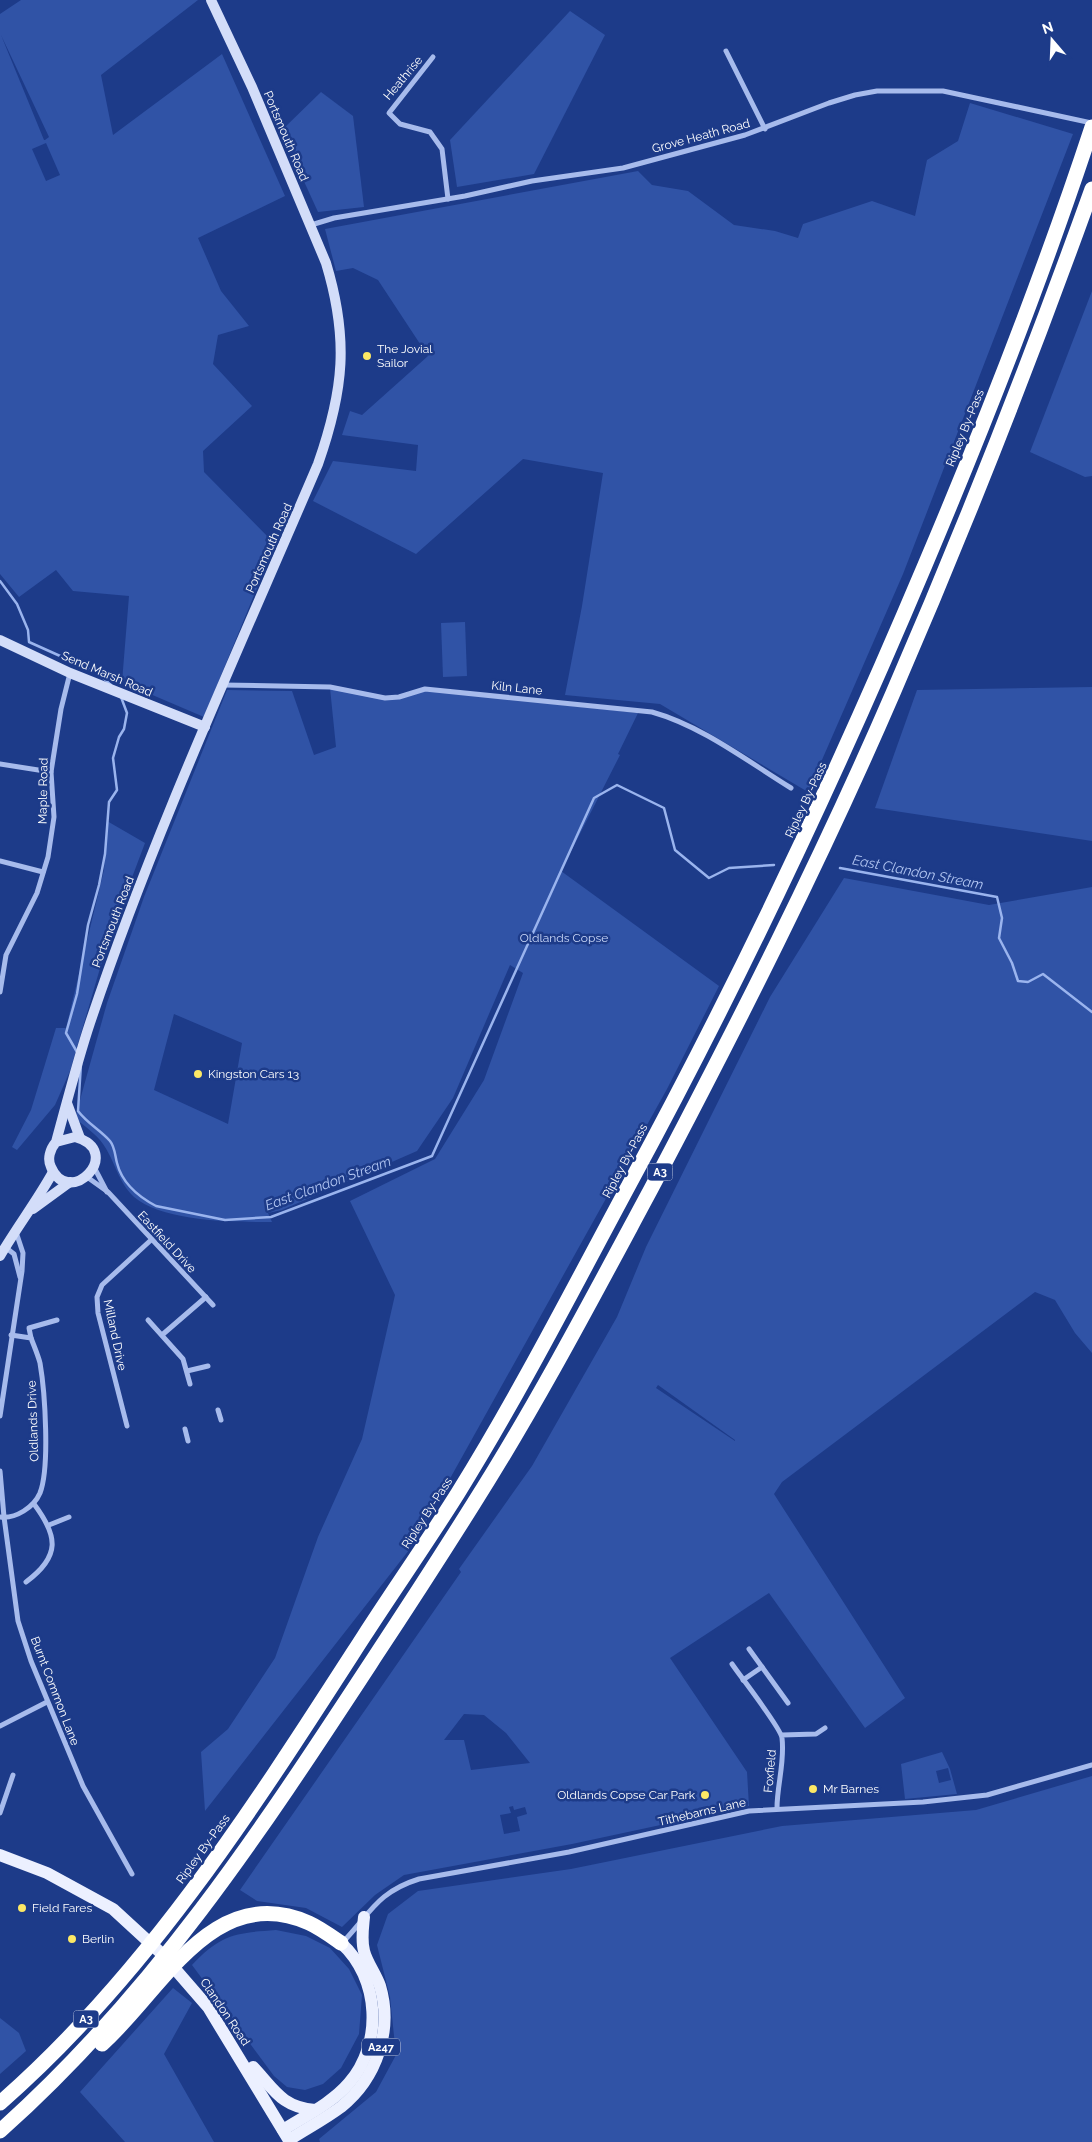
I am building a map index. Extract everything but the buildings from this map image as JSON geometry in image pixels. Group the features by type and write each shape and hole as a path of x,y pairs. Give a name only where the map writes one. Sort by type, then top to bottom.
{"highway":[{"name":"Ripley By-Pass","path":"0,2103 56,2051 113,1991 197,1885 286,1757 458,1494 510,1404 704,1046 837,769 945,518 1020,334 1092,127"},
{"name":"A3","path":"0,2131 70,2066 127,2004 180,1940 244,1855 476,1501 529,1410 630,1228 724,1052 810,874 885,711 1028,366 1092,189"},
{"path":"70,2066 100,2045 122,2026 185,1953 218,1926 241,1917 274,1914 309,1923 341,1943"}],"main road":[{"name":"Portsmouth Road","path":"54,1172 50,1166 50,1155 56,1142 77,1065 124,927 223,685 318,464 337,402 342,352 338,307 326,263 211,0"},
{"name":"Send Marsh Road","path":"0,640 70,673 205,728"},
{"path":"31,1211 70,1182 87,1177 94,1167 94,1151 80,1138 66,1102"},
{"path":"56,1142 68,1138 80,1138"},
{"path":"3,1251 15,1230 31,1211 54,1172 63,1181 70,1182"},
{"name":"Clandon Road","path":"0,1856 47,1873 115,1911 162,1954 195,1990 234,2047 288,2137"},
{"name":"A247","path":"288,2137 341,2107 354,2095 373,2067 380,2051 386,2017 380,1987 362,1945 364,1917"},
{"name":"A247","path":"288,2137 315,2110 348,2083 360,2068 369,2048 372,2008 366,1980 352,1952 341,1943"},
{"path":"234,2047 282,2099 292,2105 315,2110"}],"street":[{"path":"726,51 765,129"},
{"name":"Heathrise","path":"433,57 389,113 400,124 430,132 442,149 448,199"},
{"name":"Grove Heath Road","path":"311,225 334,218 448,199 532,181 623,168 765,129 829,103 855,95 896,90 943,91 1092,123"},
{"name":"Maple Road","path":"0,992 3,954 37,893 48,857 54,817 51,772 59,717 70,673"},
{"name":"Kiln Lane","path":"223,685 330,687 385,698 399,697 425,689 652,712 668,717 714,740 792,788"},
{"path":"0,764 51,772"},
{"path":"0,861 44,872"},
{"name":"Eastfield Drive","path":"94,1167 108,1192 213,1306"},
{"name":"Eastfield Drive","path":"87,1177 108,1192"},
{"path":"0,1416 23,1253 15,1230"},
{"name":"Milland Drive","path":"127,1426 98,1313 96,1297 102,1285 151,1240"},
{"path":"3,1251 14,1254 20,1277"},
{"path":"162,1335 206,1298"},
{"path":"11,1335 31,1338 29,1328 58,1320"},
{"path":"148,1320 183,1359 190,1384"},
{"name":"Oldlands Drive","path":"31,1338 40,1361 43,1389 44,1446 42,1485 34,1504"},
{"path":"188,1372 208,1366"},
{"path":"218,1410 221,1420"},
{"path":"185,1429 188,1441"},
{"name":"Burnt Common Lane","path":"0,1471 2,1517 18,1621 31,1661 82,1786 132,1874"},
{"path":"2,1517 20,1513 34,1504 49,1525 51,1554 45,1565 26,1582"},
{"path":"49,1525 69,1516"},
{"path":"749,1649 788,1703"},
{"name":"Foxfield","path":"732,1664 782,1736 783,1761 777,1791 778,1808"},
{"path":"743,1680 762,1667"},
{"path":"0,1726 47,1702"},
{"name":"Foxfield","path":"782,1736 816,1734 825,1728"},
{"name":"Tithebarns Lane","path":"341,1943 382,1897 406,1883 419,1879 569,1852 749,1811 960,1800 1006,1790 1092,1765"},
{"path":"0,1813 13,1775"}],"green space":[{"path":"21,0 198,0 101,75 113,135 222,54 285,196 198,238 221,291 249,326 218,335 213,364 252,406 203,451 204,472 275,544 204,717 122,682 129,596 73,591 56,570 19,597 0,574 0,14","holes":["1,35 49,137 45,140 44,140","46,143 60,175 46,181 32,149"]},
{"path":"570,11 605,35 534,174 457,187 450,140"},
{"path":"321,92 353,116 364,207 318,212 281,131"},
{"path":"970,103 1073,134 903,574 808,792 660,704 565,695 582,606 603,473 523,459 416,554 313,501 333,461 416,471 418,445 342,435 350,411 362,415 428,356 378,280 353,268 336,271 325,229 638,171 652,185 688,191 734,225 775,231 798,238 803,224 872,201 915,216 927,160 958,141"},
{"path":"1092,291 1092,476 1085,477 1030,452"},
{"path":"465,622 467,676 443,677 441,623"},
{"path":"1092,687 1092,841 875,808 917,690"},
{"name":"Oldlands Copse","path":"330,688 385,699 425,690 638,713 618,754 620,755 561,871 719,986 667,1089 413,1545 205,1811 201,1752 228,1729 275,1658 318,1537 362,1439 395,1295 350,1201 435,1159 484,1080 523,973 510,965 453,1098 417,1151 282,1210 268,1213 272,1222 200,1219 181,1216 147,1205 134,1197 124,1185 100,1140 75,1118 107,1003 144,897 227,690 292,691 314,755 336,747","holes":["174,1014 242,1043 228,1124 154,1090"]},
{"path":"107,821 145,843 108,941 70,1071 55,1105 17,1150 12,1147 31,1110 56,1028 66,1028 104,870"},
{"path":"844,878 989,905 1092,887 1092,1353 1075,1333 1055,1300 1035,1292 782,1482 774,1494 905,1698 865,1728 769,1593 670,1658 747,1772 749,1806 572,1844 404,1875 375,1895 342,1927 306,1908 257,1901 240,1890 461,1572 459,1569 532,1466 617,1317 646,1247 770,997","holes":["658,1385 735,1440 735,1441 656,1388","464,1714 484,1715 506,1733 530,1763 471,1770 464,1740 444,1740","513,1806 514,1810 525,1807 527,1814 517,1817 520,1831 504,1834 500,1815 511,1813 509,1807"]},
{"path":"942,1752 950,1769 957,1794 905,1799 901,1764","holes":["948,1768 951,1780 939,1783 936,1771"]},
{"path":"1092,1776 1092,2142 320,2142 319,2139 376,2092 396,2055 390,1997 377,1945 388,1914 418,1891 571,1869 782,1826 976,1810"},
{"path":"276,1930 306,1936 330,1948 349,1969 362,1995 359,2034 341,2068 323,2084 305,2090 287,2087 274,2076 192,1965 212,1947 230,1937 250,1932"},
{"path":"173,1988 192,2003 164,2054 214,2142 125,2142 80,2092"},
{"path":"0,2018 19,2033 26,2051 0,2074"}],"waterway":[{"name":"East Clandon Stream","path":"0,581 17,604 28,630 29,642 98,673 111,685"},
{"name":"East Clandon Stream","path":"77,1052 66,1033 77,994 88,925 105,854 109,802 117,790 113,758 119,737 124,729 127,713 121,697"},
{"name":"East Clandon Stream","path":"81,1064 78,1111 110,1141 119,1170 127,1183 138,1194 156,1206 225,1220 271,1217 432,1156 594,798 617,785 664,808 675,850 709,878 729,868 774,865"},
{"name":"East Clandon Stream","path":"840,868 997,897 1002,918 999,938 1012,963 1018,981 1028,982 1043,974 1092,1012"}],"place":[{"name":"The Jovial Sailor","path":"367,356"},
{"name":"Kingston Cars 13","path":"198,1074"},
{"name":"Mr Barnes","path":"813,1789"},
{"name":"Oldlands Copse Car Park","path":"705,1795"},
{"name":"Field Fares","path":"22,1908"},
{"name":"Berlin","path":"72,1939"}]}
